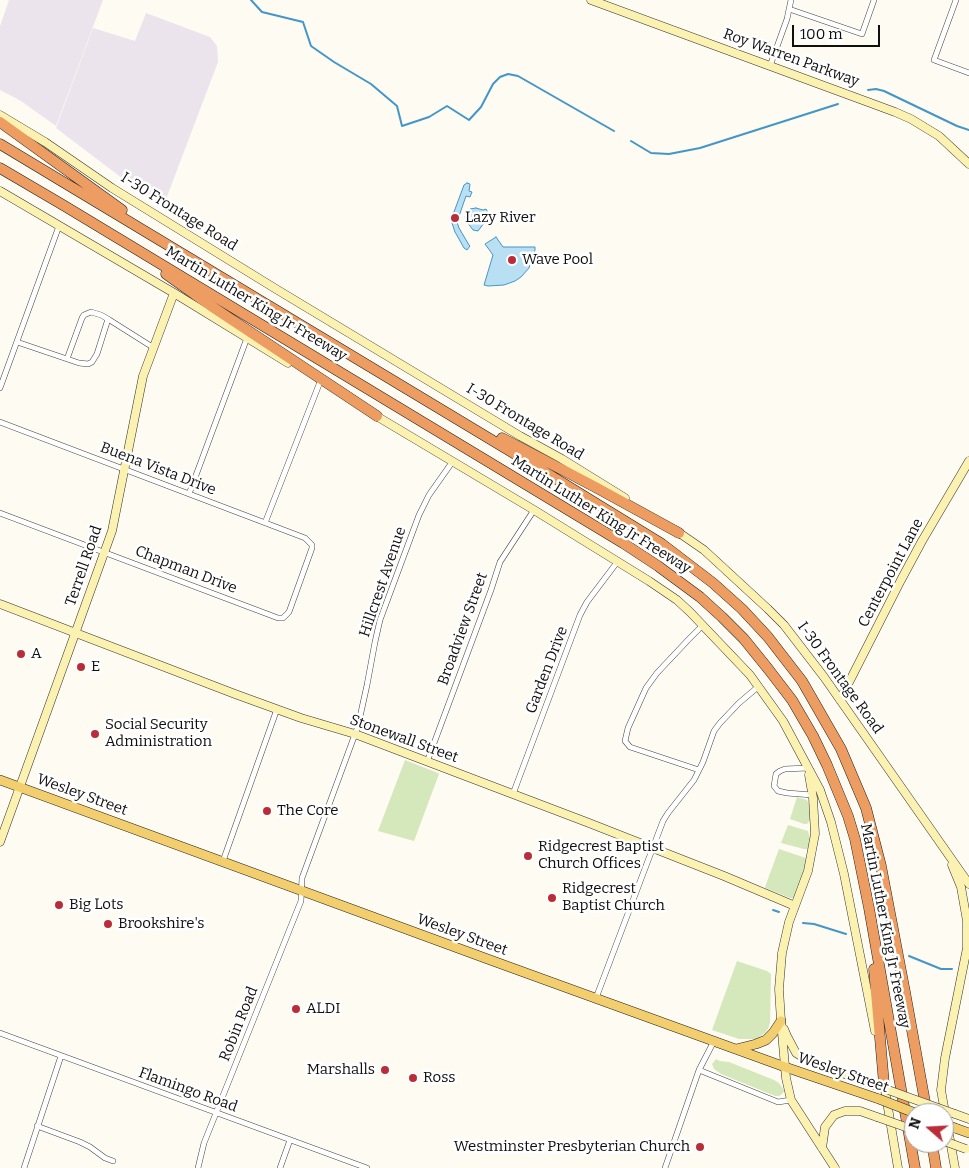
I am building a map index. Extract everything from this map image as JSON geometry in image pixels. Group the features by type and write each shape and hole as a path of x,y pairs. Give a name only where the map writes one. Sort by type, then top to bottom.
{"highway":[{"path":"0,122 180,252"},
{"name":"Martin Luther King Jr Freeway","path":"0,144 415,393 662,544 713,583 742,609 768,637 802,680 841,749 866,808 881,866 925,1103"},
{"name":"Martin Luther King Jr Freeway","path":"0,168 623,542 677,579 722,617 744,639 792,700 828,765 842,798 855,839 869,908 916,1168"},
{"path":"93,223 211,306 377,416"},
{"path":"415,393 679,533"},
{"path":"869,908 880,1085"},
{"path":"934,1153 936,1168"}],"main road":[{"name":"Roy Warren Parkway","path":"592,0 911,118 940,136 969,164"},
{"name":"I-30 Frontage Road","path":"0,115 112,188 520,436 562,459 704,550 768,609 789,632 824,677 969,884"},
{"path":"0,191 174,293 618,561 677,600 750,675 783,721 820,790 830,822 844,874 873,1020 880,1085 898,1168"},
{"name":"Terrell Road","path":"0,842 112,531 143,376 174,293"},
{"name":"Centerpoint Lane","path":"840,700 900,580 969,462"},
{"name":"Stonewall Street","path":"0,604 197,680 354,734 513,794 795,906"},
{"path":"808,768 815,834 808,871 795,906 782,953 779,989 784,1067 791,1100 835,1168"},
{"name":"Wesley Street","path":"0,780 784,1067 904,1109"},
{"name":"I-30 Frontage Road","path":"946,852 961,887 967,921 967,948 941,1090 955,1168"},
{"path":"781,1021 796,1053 807,1060 969,1119"},
{"path":"736,1049 766,1040 781,1021"},
{"path":"822,1148 825,1127 834,1115 845,1111 860,1111 904,1126"},
{"path":"954,1128 969,1133"},
{"path":"954,1145 967,1150"}],"street":[{"path":"770,66 787,18 791,0"},
{"path":"789,9 862,34 874,0"},
{"path":"956,0 934,60 969,73"},
{"path":"0,388 59,226"},
{"path":"67,359 84,315 90,312 108,319 154,348"},
{"path":"18,342 85,364 92,362 97,354 108,319"},
{"path":"189,494 247,338"},
{"path":"265,523 320,382"},
{"name":"Buena Vista Drive","path":"0,422 307,540"},
{"name":"Hillcrest Avenue","path":"302,890 302,878 360,717 380,620 419,515 452,461"},
{"name":"Broadview Street","path":"427,762 500,562 534,510"},
{"name":"Chapman Drive","path":"0,513 272,616 283,618 289,612 312,552 312,545 307,540"},
{"name":"Garden Drive","path":"513,794 580,615 587,602 618,561"},
{"path":"699,770 630,747 625,741 628,728 646,688 703,625"},
{"path":"596,998 662,821 694,780 714,731 759,686"},
{"path":"223,862 278,709"},
{"path":"808,768 780,771 776,774 774,786 778,791 812,795"},
{"name":"Robin Road","path":"198,1168 204,1143 301,901 302,890"},
{"name":"Flamingo Road","path":"0,1034 367,1168"},
{"path":"665,1168 700,1070 714,1041"},
{"path":"24,1168 61,1056"},
{"path":"700,1070 778,1102 791,1100"},
{"path":"37,1126 80,1142 113,1161"},
{"path":"280,1168 290,1140"}],"shaded area":[{"path":"9,0 103,0 56,126 21,101 0,90 0,26"},
{"path":"146,13 210,37 217,46 218,62 163,207 56,128 93,28 135,41"}],"green space":[{"path":"405,760 439,774 414,841 378,831"},
{"path":"797,797 807,800 809,805 811,818 807,824 790,819"},
{"path":"788,825 808,831 810,838 807,849 781,843"},
{"path":"779,849 806,858 804,873 796,895 793,898 765,888"},
{"path":"737,961 771,974 770,1023 765,1033 756,1039 739,1039 712,1030"},
{"path":"716,1059 729,1062 774,1080 785,1090 779,1096 775,1096 721,1074 714,1069 712,1064"}],"water":[{"name":"Lazy River","path":"470,184 469,191 472,192 470,197 466,196 457,222 470,246 467,250 455,232 451,220 464,185"},
{"path":"470,209 486,209 489,214 489,223 484,223 478,231 473,230 465,217"},
{"name":"Wave Pool","path":"496,237 503,247 535,247 535,250 529,268 521,277 504,285 488,286 484,285 493,255 485,244"}],"waterway":[{"path":"251,0 262,12 303,22 311,46 371,84 397,106 402,126 429,117 447,106 469,120 481,107 493,84 500,77 508,74 518,76 614,131"},
{"path":"868,90 884,91 969,130"},
{"path":"631,141 651,153 669,154 700,148 838,104"},
{"path":"773,910 779,912"},
{"path":"803,923 814,924 846,934"},
{"path":"909,956 941,969 952,969"}],"place":[{"name":"Lazy River","path":"455,218"},
{"name":"Wave Pool","path":"512,260"},
{"name":"A","path":"21,654"},
{"name":"E","path":"81,667"},
{"name":"Social Security Administration","path":"95,734"},
{"name":"The Core","path":"267,811"},
{"name":"Ridgecrest Baptist Church Offices","path":"528,856"},
{"name":"Ridgecrest Baptist Church","path":"552,898"},
{"name":"Big Lots","path":"59,905"},
{"name":"Brookshire's","path":"108,924"},
{"name":"ALDI","path":"296,1009"},
{"name":"Marshalls","path":"385,1070"},
{"name":"Ross","path":"413,1078"},
{"name":"Westminster Presbyterian Church","path":"700,1147"}]}
